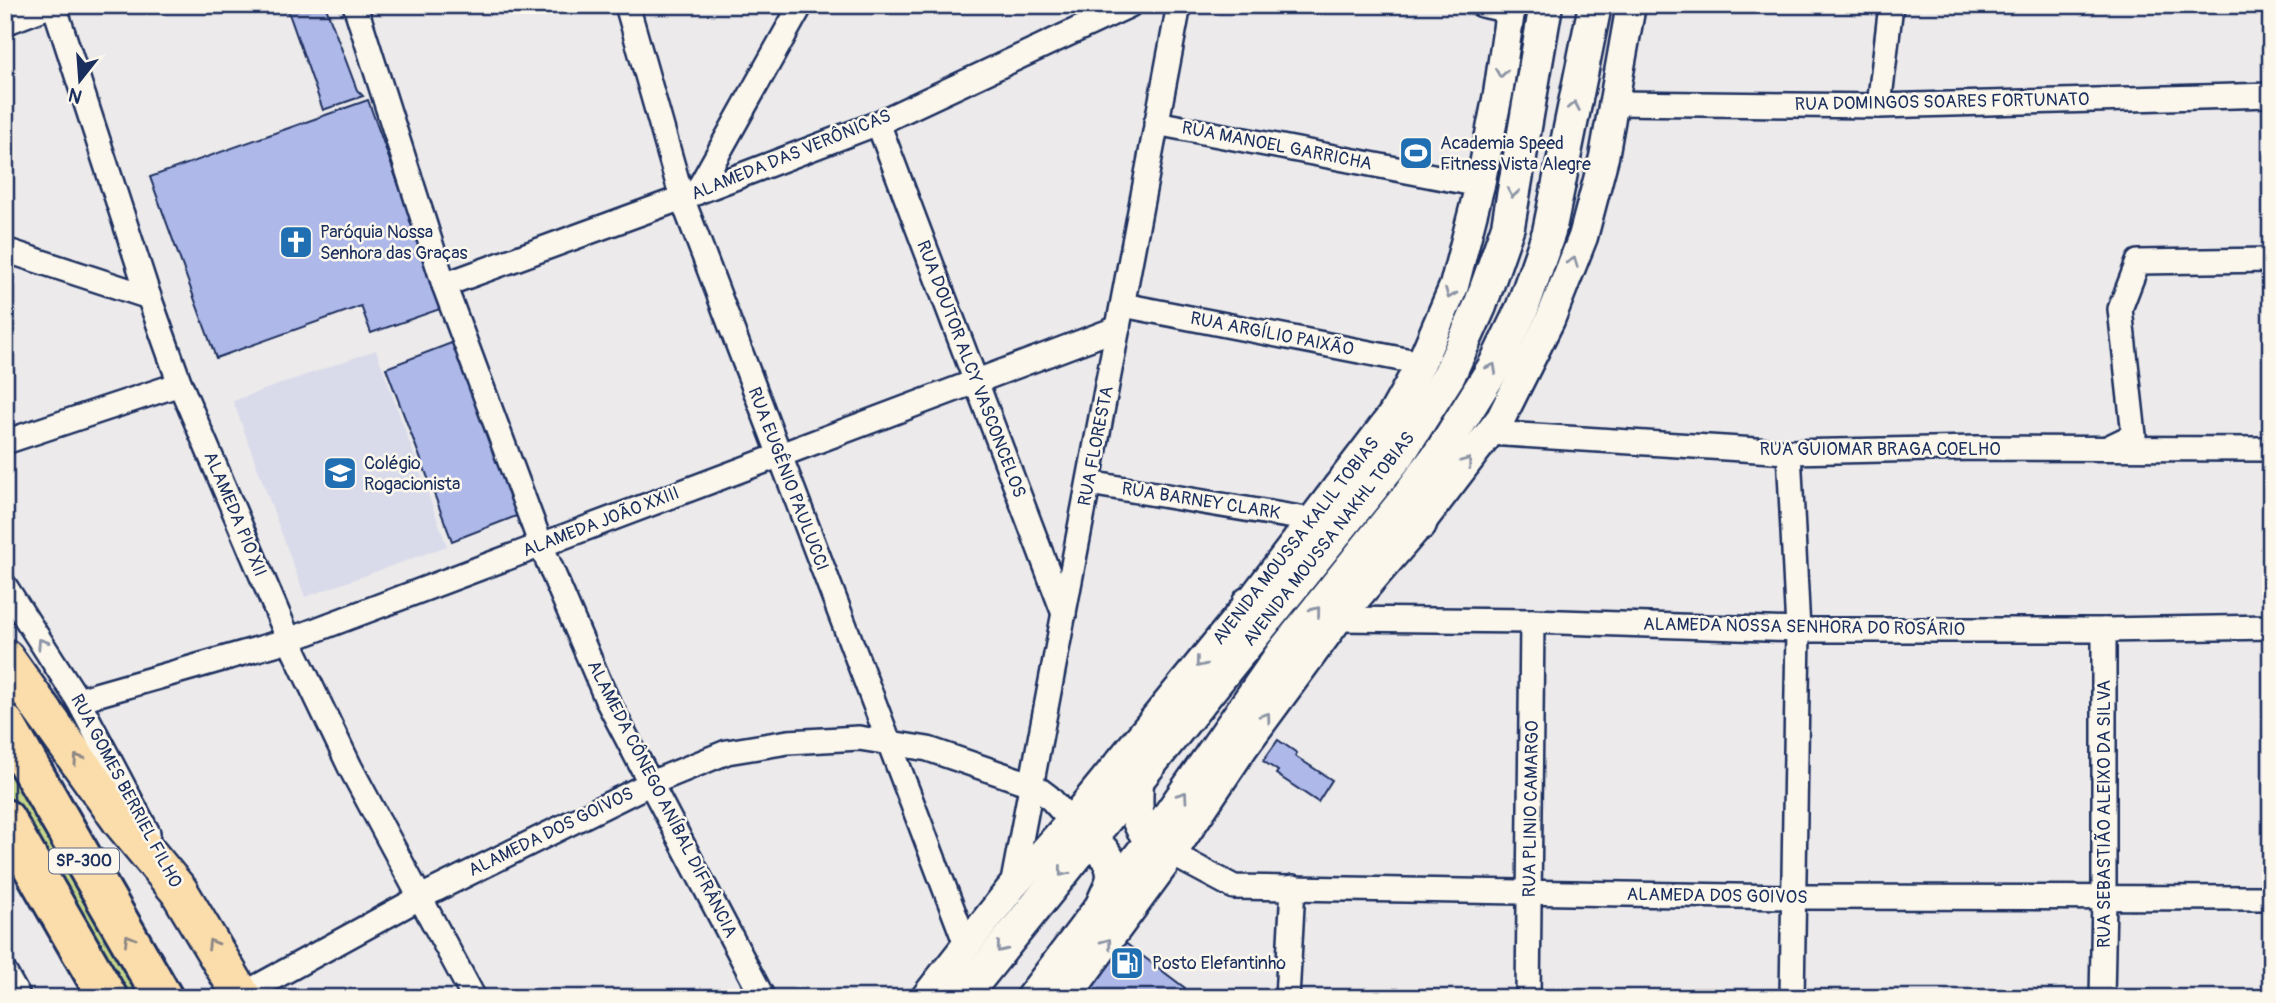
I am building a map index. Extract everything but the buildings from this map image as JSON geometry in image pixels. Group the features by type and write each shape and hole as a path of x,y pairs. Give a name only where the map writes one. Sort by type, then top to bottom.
{"highway":[{"path":"5,658 122,822 179,891"},
{"name":"SP-300","path":"5,724 163,998"},
{"name":"SP-300","path":"5,819 108,998"},
{"path":"44,887 94,998"},
{"name":"RUA GOMES BERRIEL FILHO","path":"179,891 242,996"}],"main road":[{"name":"AVENIDA MOUSSA NAKHL TOBIAS","path":"1032,998 1100,911 1162,847 1205,765 1284,651 1443,449 1494,367 1522,309 1549,232 1595,5"},
{"name":"AVENIDA MOUSSA NAKHL TOBIAS","path":"970,991 1013,903 1080,830 1137,780 1399,454 1449,375 1480,306 1508,226 1543,19"},
{"path":"1543,19 1551,28 1562,28 1574,33 1586,47"},
{"path":"1420,524 1443,449"},
{"path":"1339,488 1399,454"},
{"path":"1226,670 1249,603"},
{"path":"1205,765 1243,748"},
{"path":"1137,780 1137,821 1162,847"},
{"path":"1080,830 1100,846 1113,876 1100,911"}],"street":[{"path":"5,23 53,5"},
{"name":"ALAMEDA PIO XII","path":"53,5 180,384 289,640 350,767 474,998"},
{"name":"ALAMEDA CÔNEGO ANÍBAL DIFRÂNCIA","path":"355,5 444,285 541,544 607,699 763,998"},
{"name":"RUA EUGÊNIO PAULUCCI","path":"626,5 779,455 967,947"},
{"path":"689,195 801,5"},
{"name":"ALAMEDA DAS VERÔNICAS","path":"444,285 878,122 1130,5"},
{"path":"1482,5 1511,8"},
{"path":"1066,998 1162,847 1243,748 1338,619 1420,524 1501,418 1550,320 1583,237 1604,157 1631,5"},
{"path":"1879,106 1891,5"},
{"name":"AVENIDA MOUSSA KALIL TOBIAS","path":"1080,830 1249,603 1339,488 1392,415 1421,363 1454,286 1480,185 1511,8"},
{"name":"RUA FLORESTA","path":"1013,903 1156,123 1174,10"},
{"name":"RUA DOMINGOS SOARES FORTUNATO","path":"1614,103 1879,106 2271,94"},
{"name":"RUA DOUTOR ALCY VASCONCELOS","path":"878,122 1065,615"},
{"name":"RUA MANOEL GARRICHA","path":"1156,123 1480,185"},
{"path":"5,250 149,297"},
{"path":"2104,449 2134,435 2120,309 2138,262 2271,260"},
{"name":"RUA ARGÍLIO PAIXÃO","path":"1123,305 1421,363"},
{"name":"ALAMEDA JOÃO XXIII","path":"78,699 289,640 1118,328"},
{"path":"5,442 180,384"},
{"name":"RUA GUIOMAR BRAGA COELHO","path":"1489,433 1789,452 1977,448 2271,449"},
{"path":"1789,452 1798,630 1792,998"},
{"name":"RUA BARNEY CLARK","path":"1089,483 1312,520"},
{"name":"RUA GOMES BERRIEL FILHO","path":"5,586 78,699 179,891"},
{"name":"ALAMEDA NOSSA SENHORA DO ROSÁRIO","path":"1338,619 1532,621 1798,630 2271,627"},
{"name":"RUA PLINIO CAMARGO","path":"1528,998 1532,621"},
{"name":"RUA SEBASTIÃO ALEIXO DA SILVA","path":"2102,998 2104,629"},
{"name":"ALAMEDA DOS GOIVOS","path":"242,996 421,897 651,783 727,752 776,744 859,738 928,749 1033,785 1049,797 1080,830"},
{"name":"ALAMEDA DOS GOIVOS","path":"1162,847 1189,865 1234,887 1793,897 2271,898"},
{"path":"1287,998 1293,887"},
{"path":"925,998 967,947 1013,903"},
{"path":"5,974 19,998"}],"shaded area":[{"name":"Colégio Rogacionista","path":"376,350 447,546 305,597 233,401"}],"green space":[{"path":"5,747 150,998 121,998 5,797"}],"place":[{"name":"Academia Speed Fitness Vista Alegre","path":"1416,153"},
{"name":"Paróquia Nossa Senhora das Graças","path":"296,242"},
{"name":"Colégio Rogacionista","path":"340,473"},
{"name":"Posto Elefantinho","path":"1127,963"}]}
